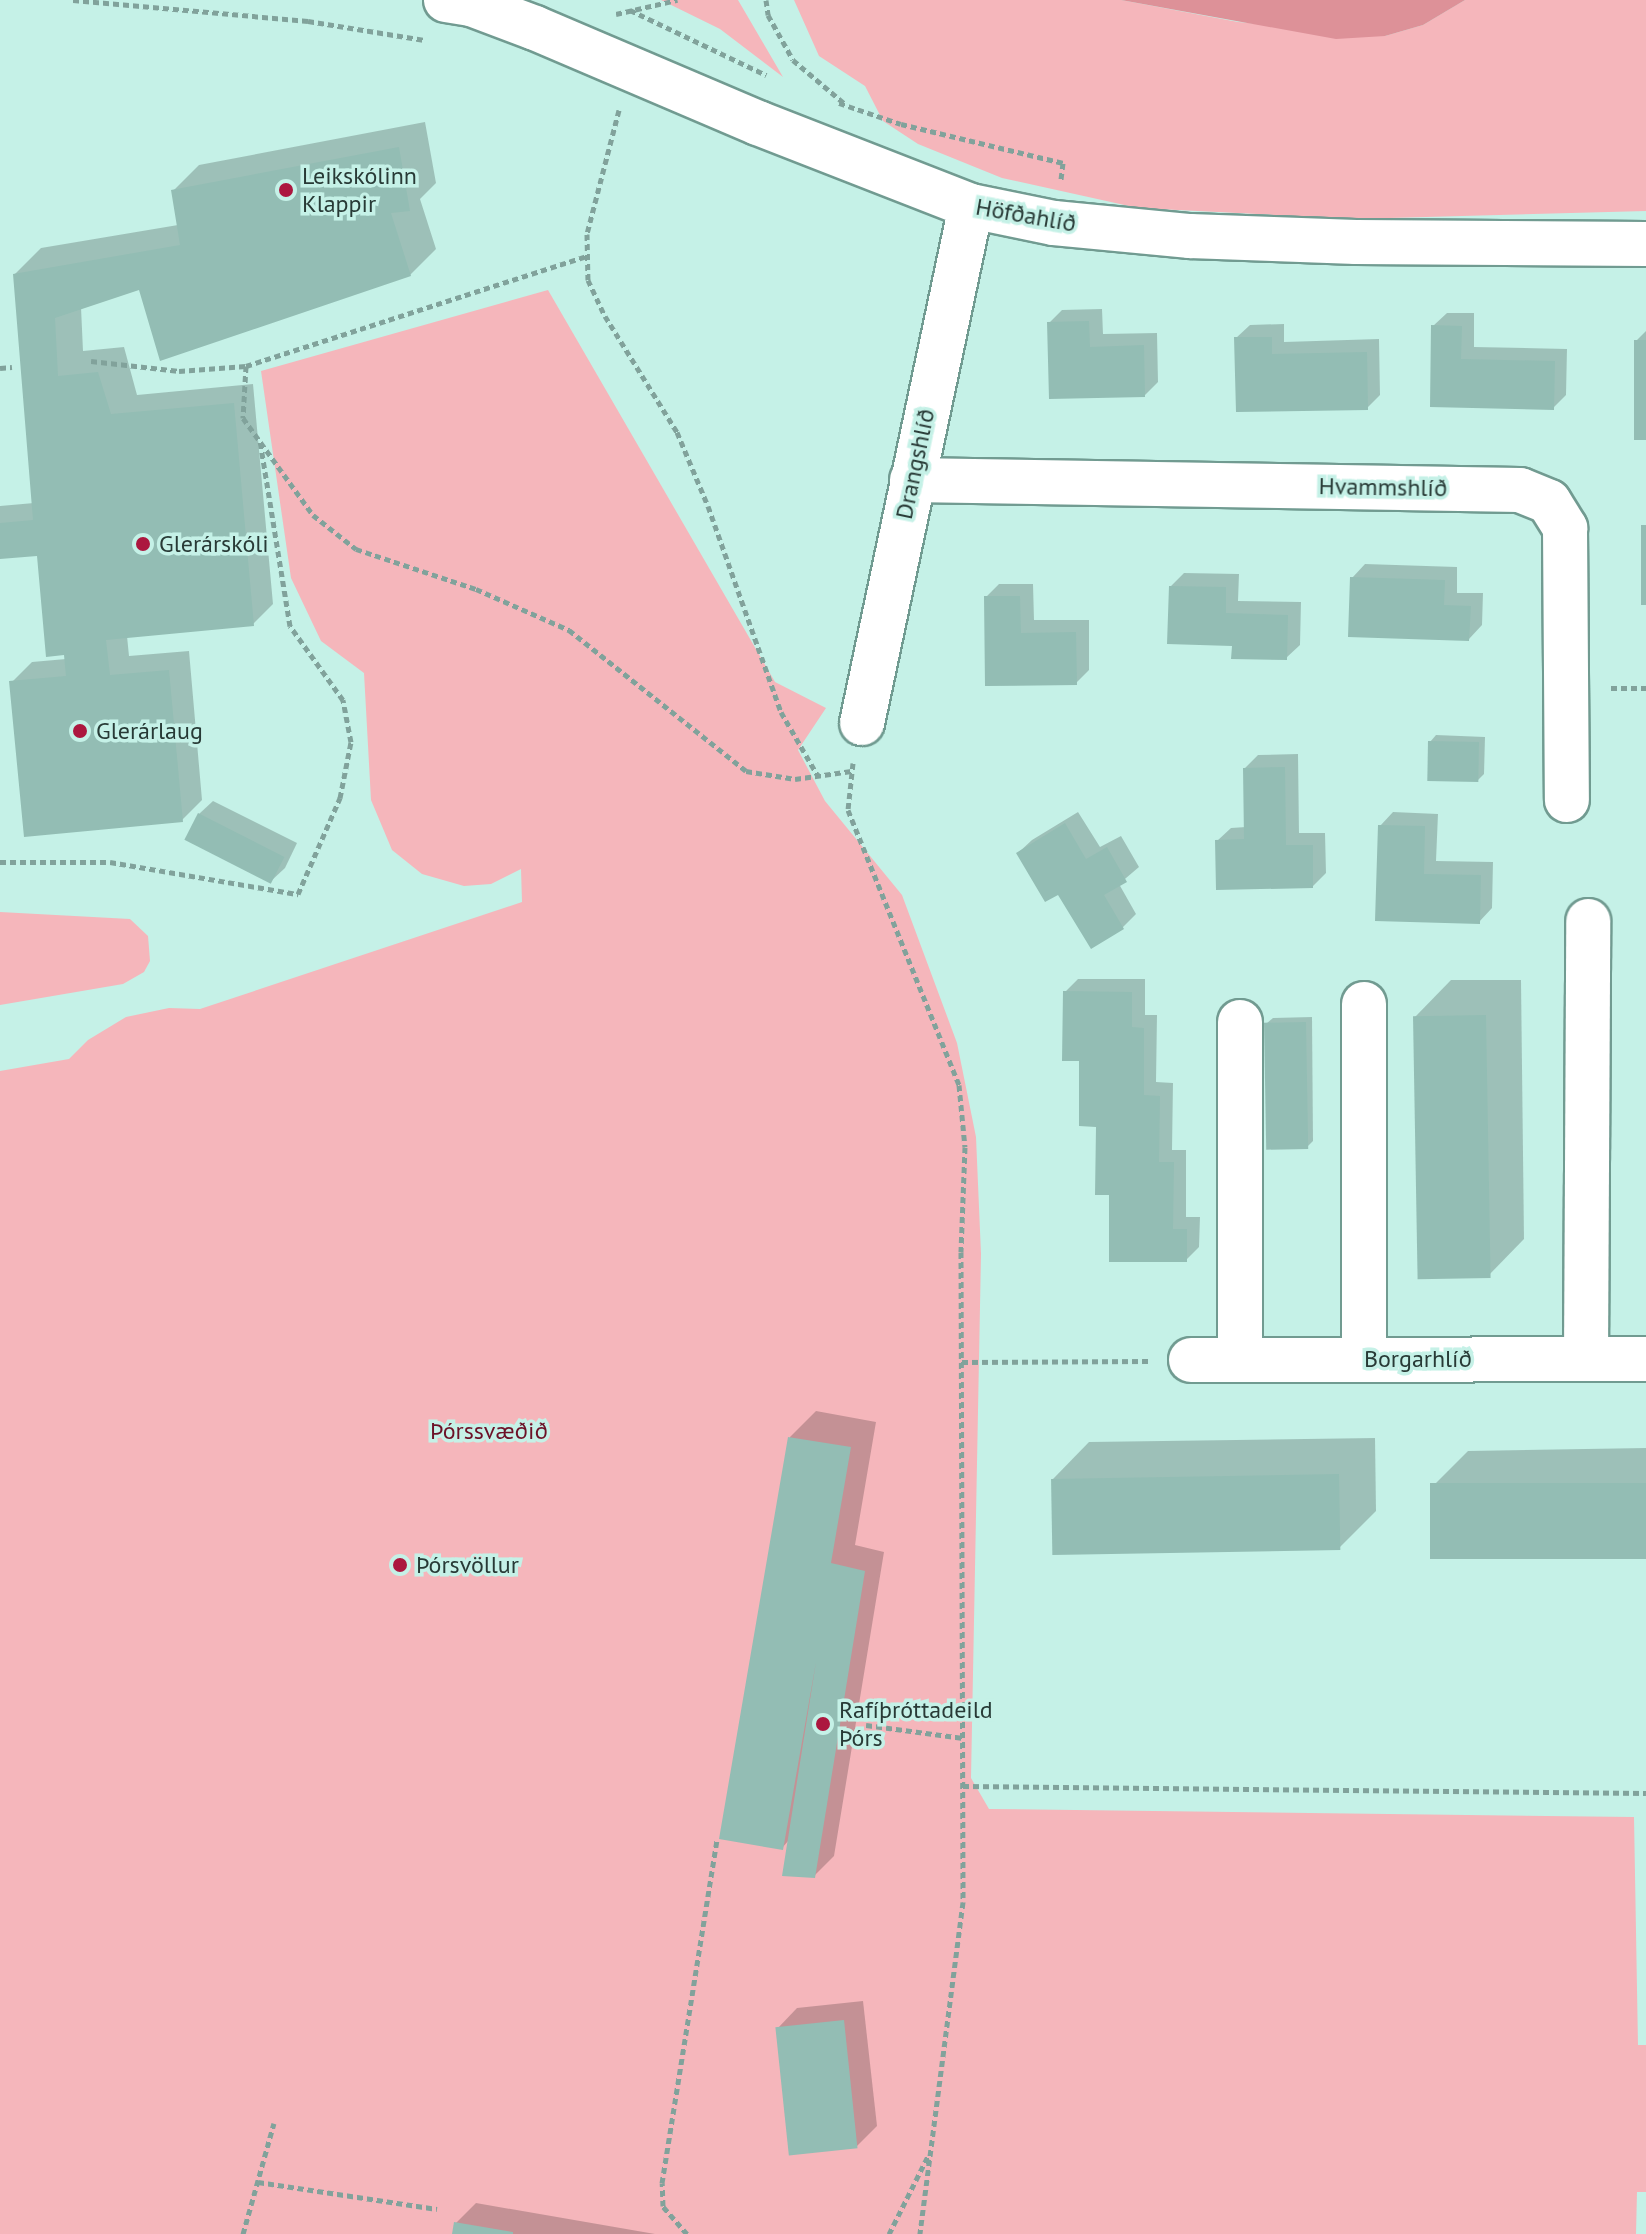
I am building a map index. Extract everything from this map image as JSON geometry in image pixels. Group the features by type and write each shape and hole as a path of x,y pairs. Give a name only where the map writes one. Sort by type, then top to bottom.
{"street":[{"name":"Höfðahlíð","path":"446,0 471,4 535,28 810,145 971,206 1054,223 1190,236 1356,242 1646,244"},
{"name":"Drangshlíð","path":"862,723 971,206"},
{"name":"Hvammshlíð","path":"912,480 1520,490 1549,502 1565,528 1567,800"},
{"path":"1586,1359 1588,921"},
{"path":"1364,1004 1364,1360"},
{"path":"1240,1022 1240,1360"},
{"name":"Borgarhlíð","path":"1191,1360 1646,1359"}],"path":[{"path":"677,0 630,10 772,77"},
{"path":"766,0 768,15 793,60 849,107"},
{"path":"823,98 901,124 1063,163 1054,223"},
{"path":"620,106 598,182 586,256 588,280 605,316 677,432 708,506 781,712 818,776"},
{"path":"91,361 179,371 246,366 586,256"},
{"path":"246,366 243,418 313,515 356,549 476,589 569,630 746,771 795,779 851,771"},
{"path":"0,368 12,367"},
{"path":"0,862 110,862 298,894 340,798 351,742 343,700 290,626 260,440"},
{"path":"862,723 851,771 848,810 959,1085 965,1147 962,1362 963,1902 920,2234"},
{"path":"962,1362 1191,1360"},
{"path":"866,1725 963,1738"},
{"path":"963,1786 1646,1793"},
{"path":"687,2234 663,2206 662,2183 717,1838"},
{"path":"243,2234 274,2123"},
{"path":"889,2234 930,2152"},
{"path":"258,2182 437,2209"}],"green space":[{"path":"661,0 738,0 783,77 720,29"},
{"path":"794,0 1121,0 1238,22 1385,36 1423,25 1465,0 1646,0 1646,211 1353,219 1138,208 1002,178 918,144 883,121 865,86 819,56"},
{"name":"Þórssvæðið","path":"548,290 775,682 826,708 798,750 825,801 902,895 957,1043 976,1137 981,1254 971,1778 989,1809 1634,1817 1638,2045 1646,2045 1646,2192 1637,2192 1636,2234 0,2234 0,1071 69,1059 88,1040 126,1017 169,1008 200,1009 522,902 521,869 491,884 464,886 422,874 392,850 371,800 364,673 321,641 291,578 261,371"},
{"path":"0,912 130,919 148,936 150,961 144,972 123,984 0,1005"}],"shaded area":[{"path":"1121,0 1465,0 1423,25 1385,36 1336,39"}],"building":[{"path":"399,147 410,211 391,213 411,276 160,361 139,290 55,318 58,376 98,372 111,414 234,403 254,626 106,640 110,675 169,670 183,822 24,837 9,681 66,676 64,655 46,657 37,556 0,559 0,523 33,520 13,274 180,245 171,190"},
{"path":"1089,321 1090,347 1144,345 1145,397 1049,399 1047,322"},
{"path":"1431,325 1462,326 1461,359 1555,361 1554,410 1430,407"},
{"path":"1234,337 1272,337 1272,354 1367,352 1368,410 1236,412"},
{"path":"1634,340 1646,340 1646,440 1634,440"},
{"path":"1641,525 1646,525 1646,605 1641,605"},
{"path":"1350,577 1445,580 1444,605 1471,606 1469,641 1348,637"},
{"path":"1169,586 1226,587 1226,613 1288,615 1287,660 1231,659 1232,646 1167,644"},
{"path":"984,596 1020,596 1021,633 1076,632 1077,685 985,686"},
{"path":"1428,741 1479,742 1478,782 1427,781"},
{"path":"1285,767 1286,845 1313,845 1313,888 1216,890 1215,840 1244,839 1243,768"},
{"path":"198,813 284,857 271,884 184,840"},
{"path":"1065,823 1086,859 1107,847 1127,882 1104,895 1124,929 1091,949 1058,895 1045,902 1016,853"},
{"path":"1378,825 1425,826 1424,874 1481,875 1480,924 1375,921"},
{"path":"1063,991 1132,992 1132,1027 1144,1028 1144,1095 1160,1096 1159,1162 1174,1162 1173,1229 1187,1229 1187,1262 1109,1262 1109,1195 1095,1195 1096,1127 1079,1126 1079,1061 1062,1061"},
{"path":"1486,1015 1491,1278 1418,1279 1413,1016"},
{"path":"1306,1022 1308,1149 1266,1150 1264,1023"},
{"path":"788,1437 851,1447 831,1563 865,1571 815,1878 782,1876 816,1662 783,1850 719,1839"},
{"path":"1339,1474 1340,1550 1052,1555 1051,1479"},
{"path":"1430,1483 1646,1483 1646,1559 1430,1559"},
{"path":"844,2020 857,2148 789,2156 775,2027"},
{"path":"454,2222 513,2232 513,2234 452,2234"}],"place":[{"name":"Leikskólinn Klappir","path":"286,190"},
{"name":"Glerárskóli","path":"143,544"},
{"name":"Glerárlaug","path":"80,731"},
{"name":"Þórsvöllur","path":"400,1565"},
{"name":"Rafíþróttadeild Þórs","path":"823,1724"}]}
